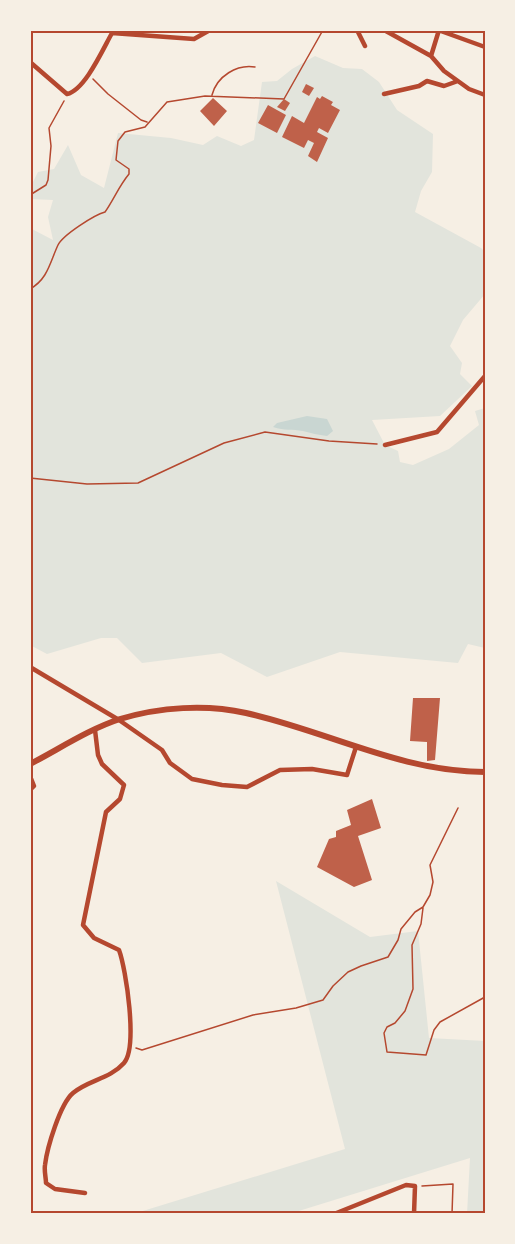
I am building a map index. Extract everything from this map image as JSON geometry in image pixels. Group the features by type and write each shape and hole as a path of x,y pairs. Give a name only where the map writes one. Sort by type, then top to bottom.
{"street":[{"path":"30,62 67,94 73,93 88,74 112,31 194,39 210,30"},
{"path":"357,30 365,46"},
{"path":"384,30 431,56 444,71 469,89 485,94"},
{"path":"431,56 439,30 485,47"},
{"path":"384,94 419,86 427,81 444,86 458,81"},
{"path":"385,445 437,432 485,376"},
{"path":"30,667 119,720 162,750 170,763 192,779 247,787 280,770 312,769 347,775 356,747"},
{"path":"30,764 119,720 157,711 190,708 232,711 268,719 426,766 467,772 485,772"},
{"path":"85,1193 55,1189 46,1184 45,1167 54,1134 63,1108 73,1093 114,1072 126,1061 131,1038 122,958 118,950 94,938 83,926 106,812 120,799 124,785 102,764 98,755 95,730"},
{"path":"30,776 34,786 30,790"},
{"path":"334,1214 406,1185 415,1186 414,1214"},
{"path":"353,1206 353,1214"}],"path":[{"path":"30,289 49,271 59,242 95,215 105,212 117,188 129,174 129,169 116,160 118,141 125,132 145,127 167,102 212,96 284,99 323,30"},
{"path":"212,96 213,89 228,72 240,67 255,67"},
{"path":"88,74 115,100 141,120 148,122"},
{"path":"30,195 46,185 48,180 51,146 49,128 67,94"},
{"path":"30,478 87,484 138,483 224,443 265,432 329,441 385,445"},
{"path":"458,808 430,865 433,882 430,895 423,907 421,924 412,945 413,989 410,1003 384,1033 387,1052 426,1055 434,1030 440,1022 485,997"},
{"path":"130,1046 142,1050 253,1015 296,1008 323,1000 333,986 348,972 388,957 398,940 401,929 415,912 423,907"},
{"path":"415,1186 453,1184 452,1214"}],"shaded area":[{"path":"315,56 343,68 362,69 379,82 397,110 433,134 432,172 421,191 415,212 485,252 485,294 463,320 450,346 462,363 460,374 472,386 440,416 372,420 385,445 398,451 400,462 413,465 449,449 479,425 475,411 485,408 485,648 468,644 458,663 340,652 267,677 221,653 142,663 117,638 101,638 47,654 30,645 30,228 53,240 48,217 53,200 30,199 30,188 38,172 54,169 68,145 81,175 104,188 118,133 171,138 203,145 217,136 241,146 254,140 262,82 277,81"},
{"path":"307,416 327,419 333,431 327,436 273,427 277,423"},
{"path":"276,881 370,937 418,931 429,1038 485,1041 485,1214 467,1214 470,1158 289,1214 133,1214 345,1149"}],"building":[{"path":"306,84 314,88 309,96 302,92"},
{"path":"322,96 333,102 331,105 340,110 328,133 319,128 317,132 328,138 317,162 308,156 314,143 308,140 304,148 282,137 292,116 304,123 317,97 320,99"},
{"path":"213,98 227,111 214,126 200,111"},
{"path":"284,99 290,103 285,111 277,107"},
{"path":"268,105 286,115 277,133 258,123"},
{"path":"413,698 440,698 435,760 427,761 427,742 410,741"},
{"path":"372,799 381,828 358,836 372,880 354,887 317,867 329,839 336,837 336,831 351,825 347,810"}]}
